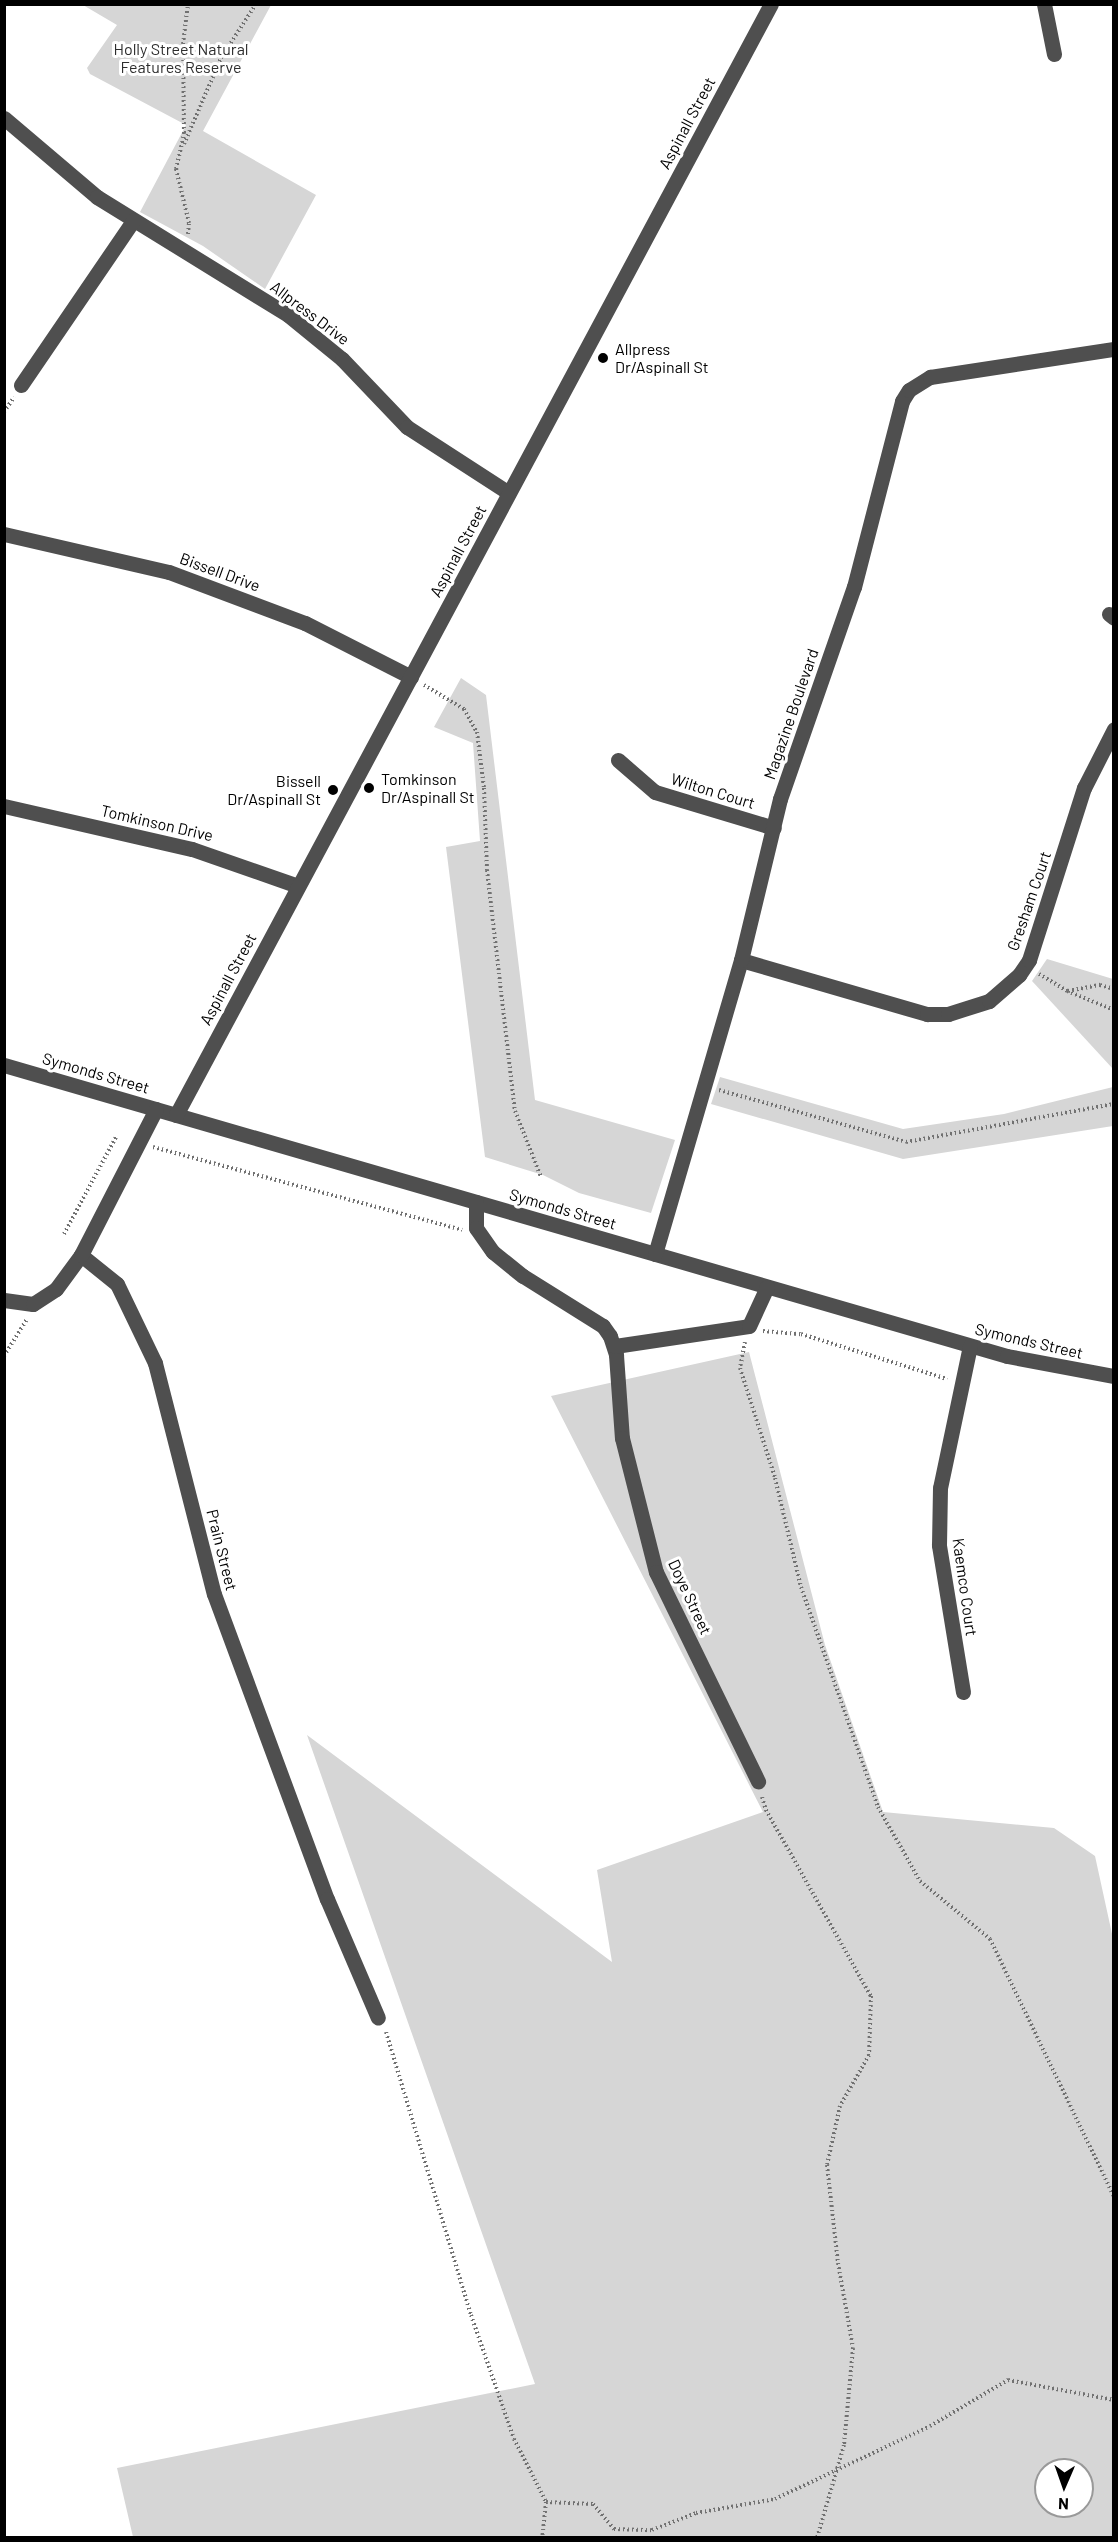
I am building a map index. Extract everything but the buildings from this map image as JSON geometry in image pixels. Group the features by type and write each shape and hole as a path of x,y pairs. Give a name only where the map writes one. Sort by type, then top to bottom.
{"street":[{"name":"Aspinall Street","path":"177,1115 771,4"},
{"path":"1044,4 1054,54"},
{"name":"Allpress Drive","path":"4,118 90,191 133,221 288,315 342,359 407,427 509,493"},
{"path":"21,385 133,221"},
{"name":"Magazine Boulevard","path":"655,1254 741,960 794,757 854,588 894,422 905,395 930,377 1113,349"},
{"name":"Bissell Drive","path":"4,534 169,572 334,636 411,677"},
{"name":"Gresham Court","path":"741,960 903,1009 948,1014 989,1001 1019,975 1029,960 1084,788 1113,729"},
{"name":"Wilton Court","path":"618,760 655,792 774,828"},
{"name":"Tomkinson Drive","path":"4,806 208,853 298,886"},
{"name":"Symonds Street","path":"4,1065 970,1346 1045,1366 1113,1376"},
{"path":"4,1300 33,1304 56,1289 81,1255 156,1109"},
{"path":"476,1202 480,1235 501,1260 603,1326 615,1346 749,1326 767,1287"},
{"name":"Prain Street","path":"81,1255 117,1284 155,1363 214,1594 327,1899 378,2018"},
{"name":"Doye Street","path":"615,1346 622,1438 656,1572 758,1781"},
{"name":"Kaemco Court","path":"963,1692 939,1545 940,1499 951,1426 970,1346"}],"path":[{"path":"180,248 189,223 176,169 184,133 183,44 189,4"},
{"path":"180,153 221,58 256,4"},
{"path":"411,677 464,710 477,732 484,788 486,870 514,1112 541,1177"},
{"path":"1029,960 1040,975 1067,991 1113,1010"},
{"path":"1067,991 1100,985 1113,989"},
{"path":"704,1086 906,1142 1113,1104"},
{"path":"64,1234 116,1137"},
{"path":"149,1147 480,1235"},
{"path":"4,1356 19,1338 33,1304"},
{"path":"947,1379 801,1334 766,1332 749,1326 740,1368 775,1478 801,1587 878,1807 920,1881 990,1939 1113,2197"},
{"path":"758,1781 766,1810 871,1995 869,2055 840,2106 827,2165 838,2263 853,2348 844,2445 817,2538"},
{"path":"378,2018 384,2023 502,2405 514,2439 546,2502 542,2538"},
{"path":"546,2502 593,2504 614,2529 652,2530 696,2513 775,2499 838,2467 930,2426 1008,2380 1113,2400"}],"green space":[{"name":"Holly Street Natural Features Reserve","path":"83,5 271,5 203,131 316,195 265,289 203,246 140,212 186,125 90,74 87,68 117,25"},
{"path":"461,678 486,695 535,1100 675,1140 651,1213 579,1193 543,1175 485,1157 446,847 480,841 473,743 434,727"},
{"path":"1047,959 1113,979 1113,1069 1032,981"},
{"path":"720,1077 903,1129 1004,1114 1113,1087 1113,1126 903,1159 711,1104"},
{"path":"749,1352 825,1645 883,1812 1054,1828 1095,1856 1114,1943 1113,2537 133,2537 117,2468 535,2384 307,1735 612,1962 597,1870 763,1812 551,1396"}],"place":[{"name":"Allpress Dr/Aspinall St","path":"603,358"},
{"name":"Tomkinson Dr/Aspinall St","path":"369,788"},
{"name":"Bissell Dr/Aspinall St","path":"333,790"}]}
